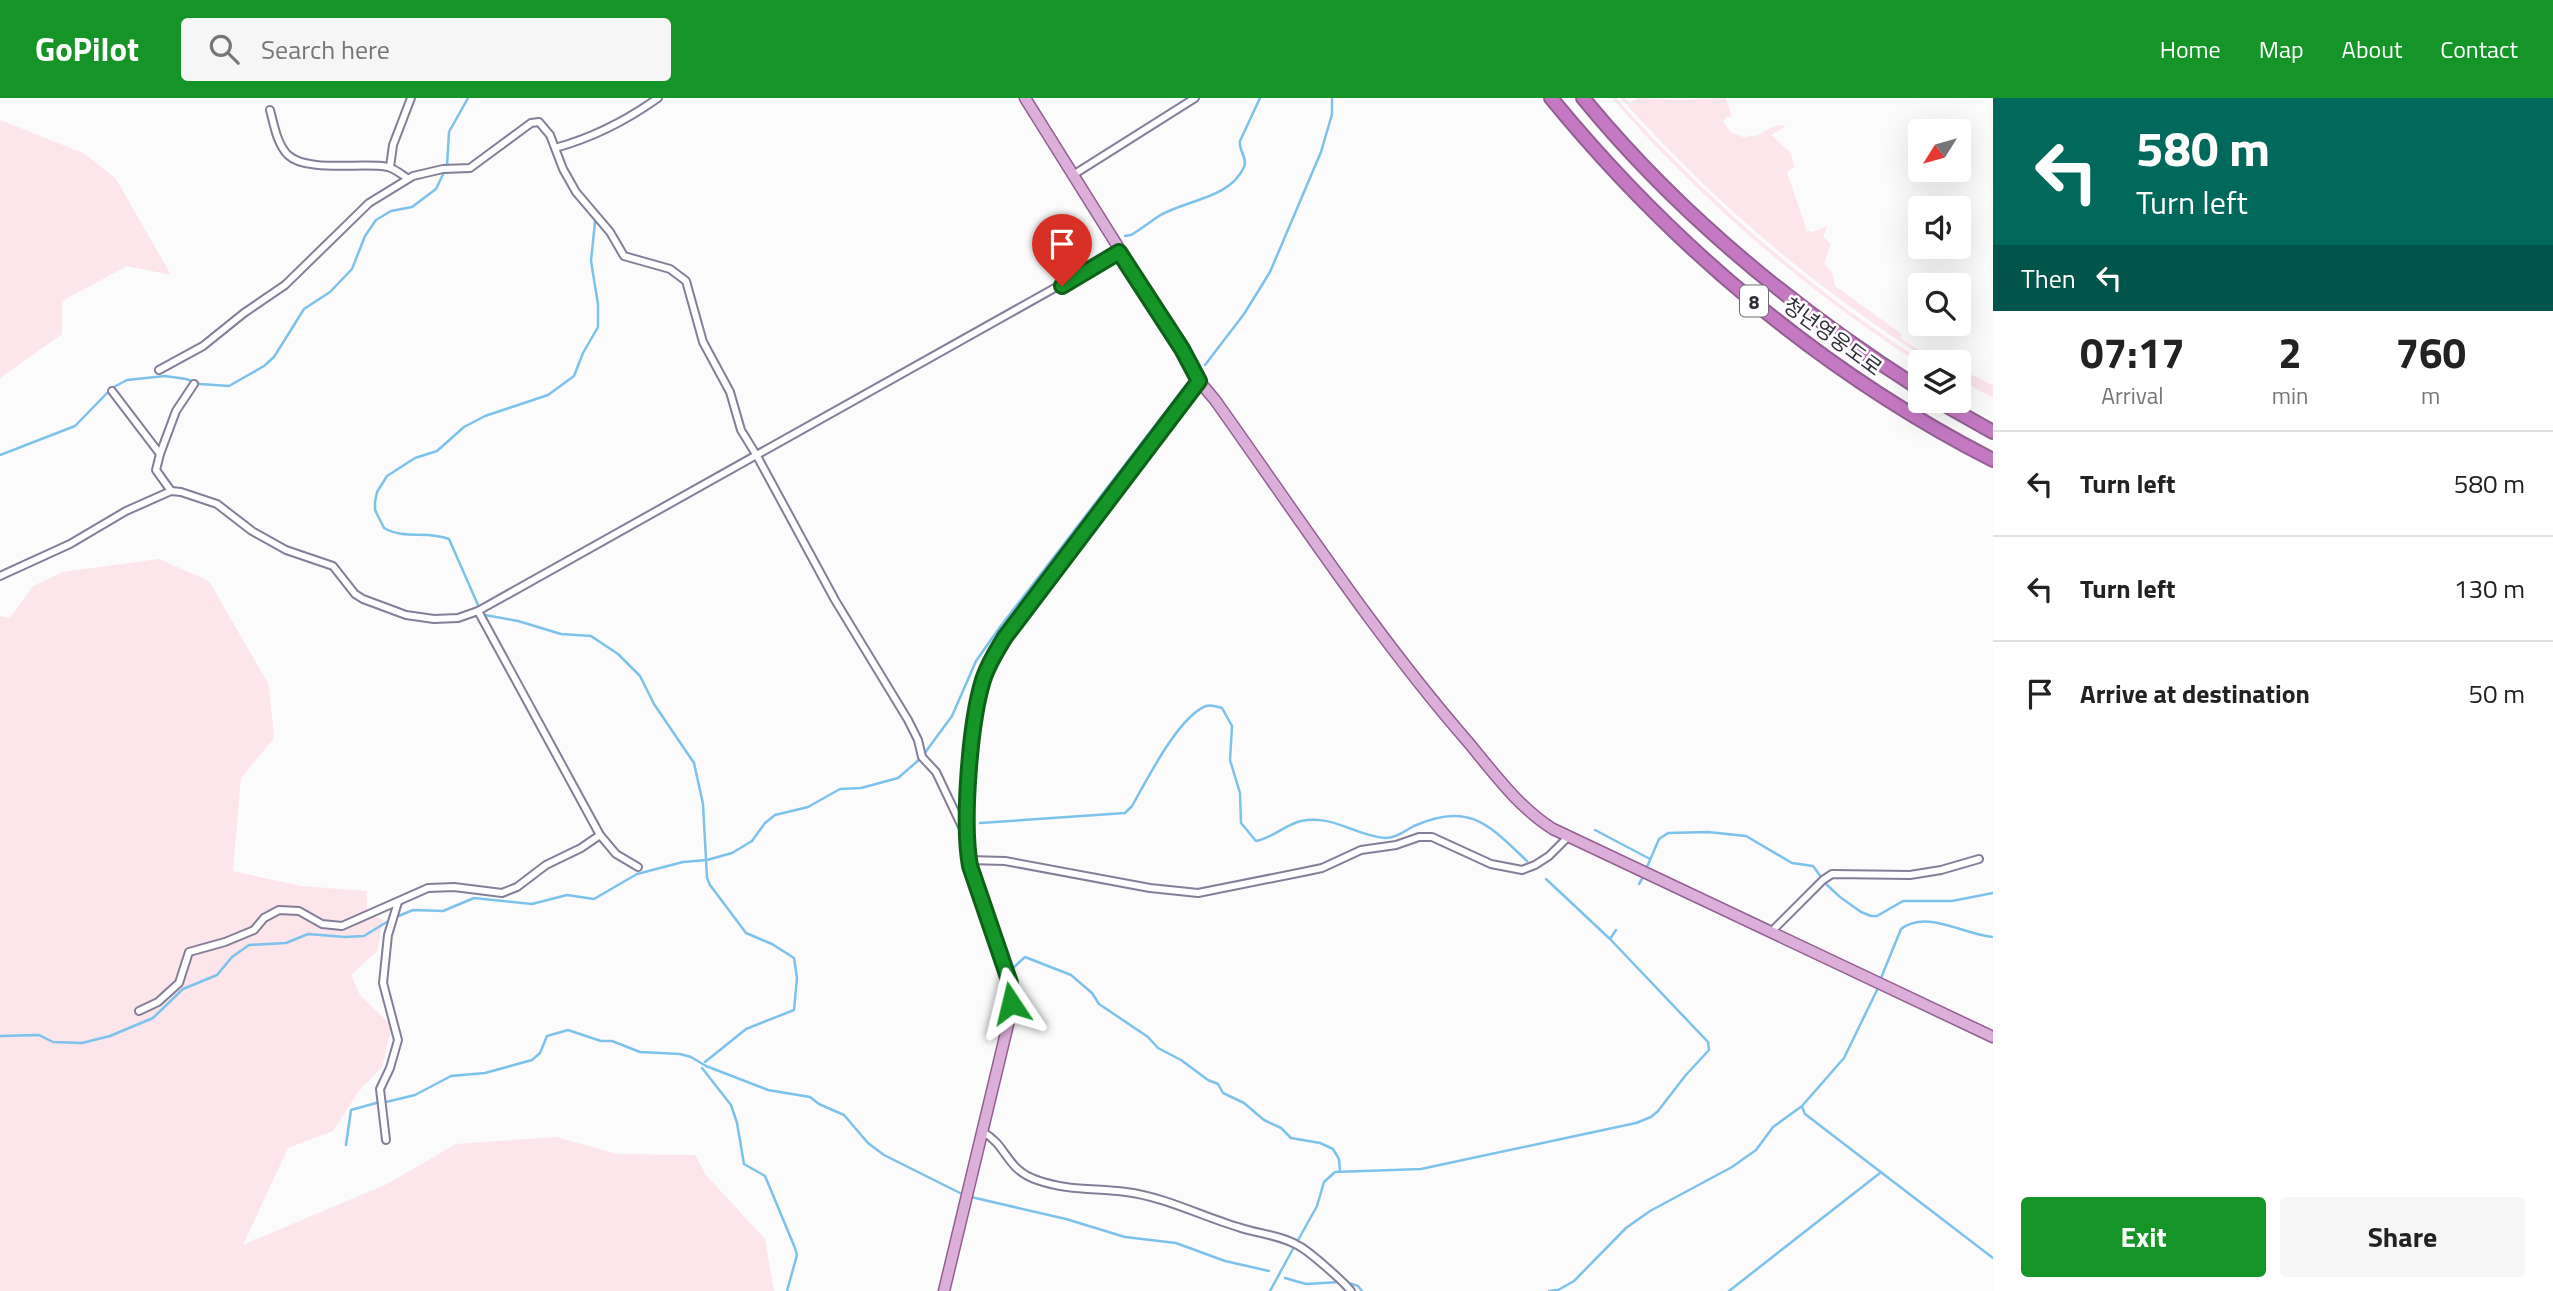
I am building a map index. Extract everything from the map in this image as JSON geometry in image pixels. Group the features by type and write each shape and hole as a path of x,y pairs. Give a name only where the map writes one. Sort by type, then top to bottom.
{"highway":[{"name":"청년영웅도로","path":"1551,98 1615,172 1662,220 1763,309 1872,388 1929,425 1993,460"},
{"name":"청년영웅도로","path":"1583,98 1633,155 1728,247 1831,330 1908,381"},
{"path":"1959,413 1993,432"}],"main road":[{"path":"1025,98 1182,349 1199,381 1441,711 1531,813 1553,829 1993,1037"},
{"path":"944,1291 1010,1016 1011,993 969,860 968,803 975,724 984,678 1005,637 1199,381"}],"street":[{"path":"390,167 393,145 411,98"},
{"path":"555,148 591,136 658,98"},
{"path":"1073,175 1195,98"},
{"path":"270,110 280,142 296,160 348,167 390,167 407,178"},
{"path":"159,370 203,346 285,285 359,211 407,178 446,169 466,170 535,122 545,127 576,192 610,232 624,256 670,269 686,281 703,342 730,392 741,430 835,600 912,727 922,757 936,772 968,839"},
{"path":"0,576 70,544 126,511 172,491 217,504 263,538 296,554 332,566 355,594 392,611 419,617 458,618 478,611 1119,252"},
{"path":"172,491 156,470 176,411 194,384"},
{"path":"112,391 160,454"},
{"path":"478,611 600,835 616,854 638,867"},
{"path":"139,1011 158,1002 173,990 182,975 189,952 254,930 273,912 299,911 322,924 342,926 428,888 502,892 517,887 546,865 581,848 600,835"},
{"path":"969,860 1005,861 1158,889 1198,893 1220,891 1322,868 1361,850 1432,837 1491,864 1522,870 1549,856 1569,836"},
{"path":"1772,931 1825,879 1837,874 1925,874 1979,859"},
{"path":"386,1140 380,1089 390,1068 398,1040 383,983 388,934 400,900"},
{"path":"983,1132 1001,1147 1010,1163 1034,1179 1077,1189 1126,1192 1239,1228 1288,1240 1344,1282 1351,1291"}],"shaded area":[{"path":"1612,98 1616,98 1686,172 1761,241 1840,304 1908,352 1908,356 1836,306 1757,242 1646,136"},
{"path":"1621,98 1630,103 1638,98 1726,98 1732,117 1727,116 1723,121 1730,132 1745,138 1777,125 1786,126 1771,135 1791,153 1794,167 1787,172 1807,231 1812,232 1827,226 1823,237 1831,244 1824,264 1832,272 1835,286 1902,334 1900,338 1919,350 1913,350 1849,306 1770,244 1661,142 1627,105 1630,104 1626,104"},
{"path":"0,120 85,154 116,179 171,275 127,266 62,301 62,334 0,378"},
{"path":"1971,374 1993,385 1993,398 1971,385"},
{"path":"159,559 209,581 269,685 274,738 241,778 233,871 301,886 367,891 367,912 383,920 377,951 351,975 360,995 392,1026 382,1067 359,1091 333,1131 288,1148 243,1245 387,1184 456,1144 556,1137 618,1154 695,1155 706,1175 765,1239 774,1291 0,1291 0,616 10,618 33,586 63,572"}],"waterway":[{"path":"0,455 75,426 112,388 127,380 165,376 200,384 229,386 264,366 274,357 304,309 330,292 352,269 365,236 376,220 391,211 412,207 436,189 447,166 449,132 468,98"},
{"path":"1125,236 1131,235 1159,216 1218,192 1237,178 1245,164 1240,141 1260,98"},
{"path":"1205,365 1244,314 1270,272 1321,152 1332,114 1332,98"},
{"path":"478,605 449,539 433,535 400,534 384,528 375,510 377,492 387,476 415,458 437,451 464,427 485,416 548,395 574,376 598,327 598,304 591,261 595,222"},
{"path":"924,754 952,716 976,661 1000,627 1187,384"},
{"path":"485,615 518,621 561,634 591,636 618,654 640,676 654,704 694,763 703,804 707,878 710,885 746,933 772,944 794,958 797,978 794,1010 746,1029 705,1062"},
{"path":"980,823 1125,813 1132,806 1174,736 1195,712 1210,705 1222,708 1232,726 1230,760 1240,793 1241,823 1256,841 1301,821 1323,820 1364,834 1389,838 1433,819 1464,817 1489,828 1527,861"},
{"path":"396,917 413,910 443,911 474,898 532,904 567,895 594,899 637,874 732,853 752,841 765,823 775,815 808,807 840,789 861,788 898,778 920,759"},
{"path":"1595,830 1650,859"},
{"path":"1647,867 1659,839 1668,833 1708,832 1746,836 1792,863 1813,866 1840,897 1871,916 1877,916 1903,901 1952,901 1993,893"},
{"path":"1546,879 1610,939"},
{"path":"1639,884 1642,879"},
{"path":"0,1036 39,1035 53,1042 82,1043 110,1036 153,1018 183,989 217,975 232,957 249,945 286,943 308,934 364,936 390,920"},
{"path":"1881,978 1901,929 1911,924 1934,922 1993,937"},
{"path":"1297,1242 1317,1206 1324,1182 1335,1172 1421,1169 1636,1123 1658,1111 1709,1050 1708,1042 1610,939 1616,930"},
{"path":"1012,969 1025,957 1071,975 1092,993 1099,1004 1148,1037 1158,1048 1218,1084 1223,1093 1244,1103 1291,1138 1320,1143 1333,1149 1339,1159 1340,1171"},
{"path":"1549,1291 1558,1290 1574,1281 1626,1228 1650,1211 1732,1167 1756,1150 1773,1127 1802,1106 1844,1058 1877,990"},
{"path":"382,1103 415,1095 451,1076 485,1073 532,1060 540,1053 547,1036 568,1030 601,1041 612,1041 640,1052 691,1057 706,1066 768,1090 810,1097 844,1115 868,1143 884,1155 960,1193"},
{"path":"702,1068 731,1105 744,1164 765,1176 795,1248 797,1255 787,1291"},
{"path":"346,1145 351,1110 376,1103"},
{"path":"1802,1107 1805,1114 1993,1258"},
{"path":"1729,1291 1880,1173"},
{"path":"971,1197 1066,1219 1125,1237 1176,1243 1225,1261 1269,1271"},
{"path":"1270,1291 1294,1247"},
{"path":"1285,1278 1306,1284 1340,1282"},
{"path":"1346,1282 1358,1286 1362,1291"}],"route":[{"path":"1011,1003 1010,983 986,918 970,866 968,850 972,746 984,678 1005,637 1199,381 1182,349 1119,252 1062,286"}]}
